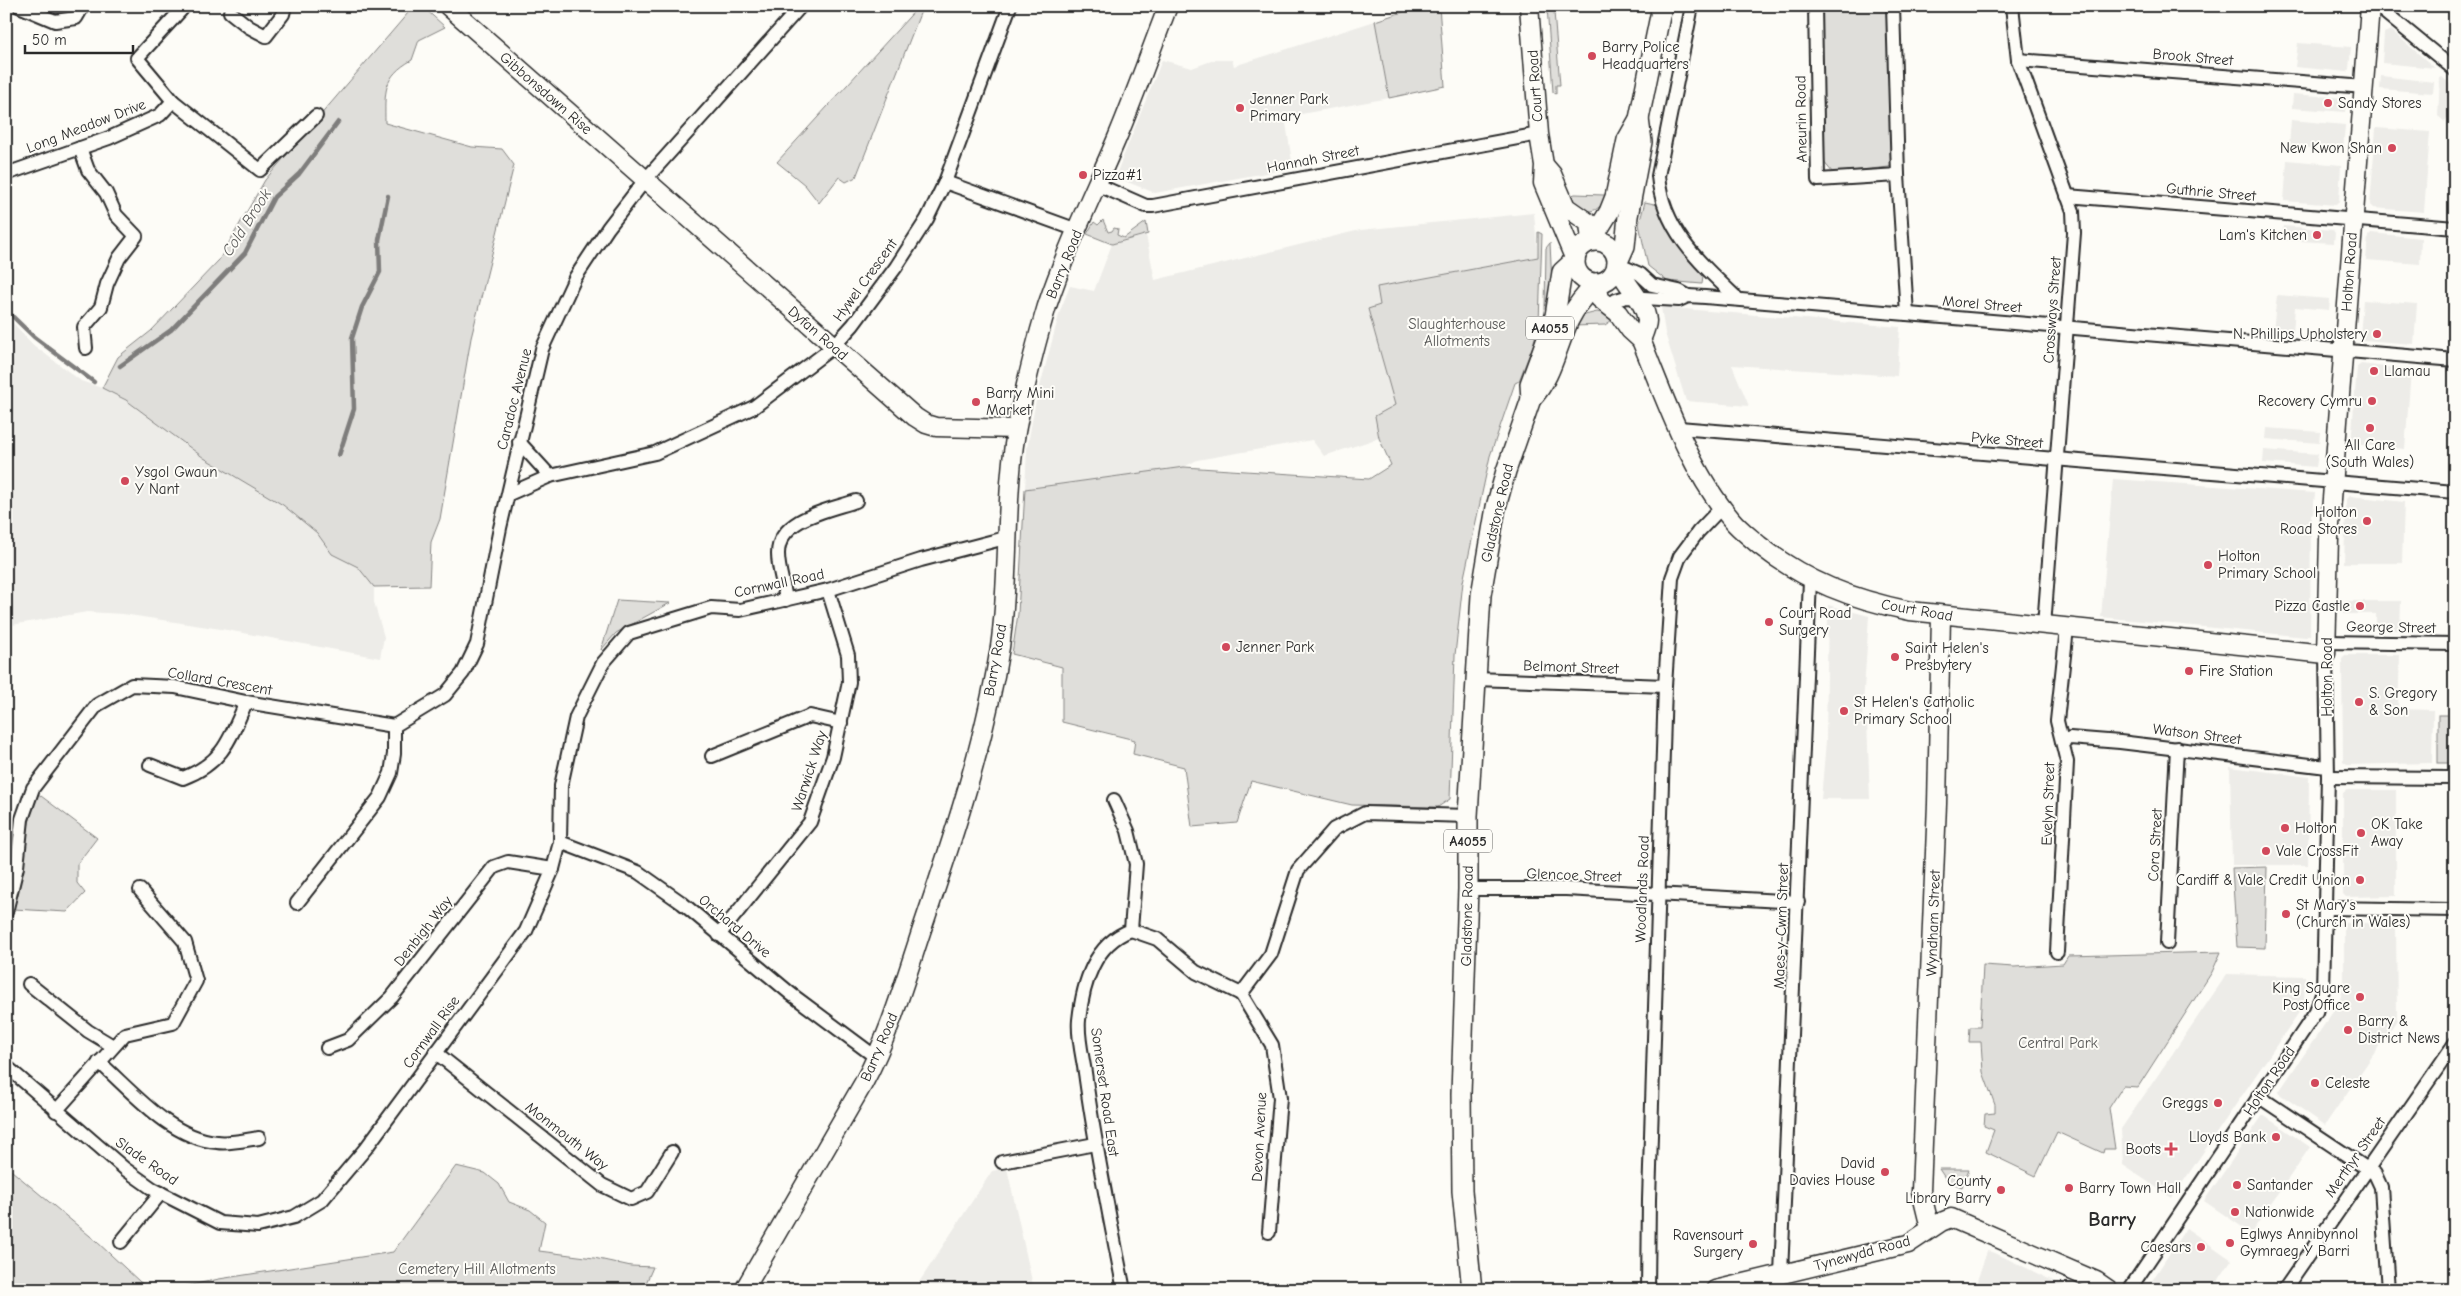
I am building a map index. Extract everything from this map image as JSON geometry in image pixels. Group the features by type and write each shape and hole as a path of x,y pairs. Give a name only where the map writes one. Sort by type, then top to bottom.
{"main road":[{"path":"1575,260 1579,248 1591,241 1609,212 1615,197 1627,140 1639,119 1662,6"},
{"path":"1597,284 1611,277 1625,246 1628,216 1642,142 1639,119"},
{"path":"1591,241 1605,243 1610,247 1614,252 1617,264"},
{"name":"Court Road","path":"1575,260 1579,276 1584,280 1597,284"},
{"name":"Gladstone Road","path":"1472,1290 1462,1191 1461,1094 1468,890 1468,816 1481,595 1491,532 1506,471 1530,399 1530,384 1554,316 1562,272 1575,260"},
{"name":"Gladstone Road","path":"1530,399 1543,386 1570,318 1585,296 1597,284"}],"street":[{"path":"19,6 55,21 76,18 83,6"},
{"path":"230,12 249,27 266,36 283,14 285,6"},
{"name":"Gibbonsdown Rise","path":"448,6 645,180"},
{"name":"Caradoc Avenue","path":"394,726 445,694 463,673 477,644 500,528 542,349 575,278 608,228 645,180 801,6"},
{"name":"Hywel Crescent","path":"509,494 550,476 655,454 754,407 833,347 853,326 896,267 927,219 946,182 1010,6"},
{"name":"Barry Road","path":"744,1290 877,1058 899,998 971,776 999,648 1016,429 1035,348 1048,305 1077,230 1117,138 1168,6"},
{"name":"Court Road","path":"1529,6 1539,134 1544,165 1543,183 1575,260"},
{"path":"1692,6 1658,176 1663,204 1680,239 1698,260 1738,299"},
{"name":"Aneurin Road","path":"1815,6 1818,180 1898,175"},
{"path":"1893,6 1898,175 1907,314"},
{"name":"Crossways Street","path":"2012,6 2018,60 2073,211 2074,233 2044,626"},
{"name":"Holton Road","path":"2129,1290 2316,1012 2323,990 2326,908 2328,538 2370,6"},
{"path":"2377,6 2455,70"},
{"name":"Long Meadow Drive","path":"182,10 137,58 173,101 260,170 316,116"},
{"name":"Brook Street","path":"2018,60 2365,87"},
{"name":"Long Meadow Drive","path":"6,174 109,138 160,115 173,101"},
{"name":"Hannah Street","path":"1096,184 1146,206 1153,206 1539,134"},
{"path":"80,148 88,170 106,193 116,215 136,236 119,258 106,286 101,307 84,327 86,348"},
{"name":"Court Road","path":"1544,165 1552,174 1566,207 1589,223 1591,241"},
{"name":"Dyfan Road","path":"645,180 833,347 926,424 936,427 1016,429"},
{"path":"946,182 1077,230"},
{"name":"Guthrie Street","path":"2067,196 2455,228"},
{"path":"1617,264 1620,273 1637,298 1647,321 1641,340"},
{"name":"Morel Street","path":"1617,264 1640,274 1652,285 1679,291 1688,296 2455,360"},
{"name":"Court Road","path":"1597,284 1600,298 1609,305 1641,340 1679,428 1701,473 1732,521 1810,580 1885,606 1942,616 2326,648"},
{"name":"Morel Street","path":"1609,305 1616,300 1637,298 1679,300 1688,296"},
{"name":"Pyke Street","path":"1679,428 2455,492"},
{"path":"519,442 550,476"},
{"path":"786,600 778,555 780,542 794,525 809,517 856,501"},
{"name":"Woodlands Road","path":"1648,1290 1649,1200 1665,686 1672,578 1680,556 1698,532 1722,507"},
{"name":"Cornwall Road","path":"560,842 561,786 576,717 603,663 629,632 711,608 740,610 828,590 921,560 1009,537"},
{"name":"Maes-y-Cwm Street","path":"1781,1274 1810,580"},
{"name":"Warwick Way","path":"719,935 810,822 833,758 849,682 848,655 828,590"},
{"name":"Wyndham Street","path":"1930,1228 1923,1206 1921,1184 1937,804 1942,616"},
{"name":"Evelyn Street","path":"2057,952 2067,762 2057,721 2068,628"},
{"name":"George Street","path":"2326,648 2398,644 2455,644"},
{"name":"Belmont Street","path":"1475,679 1665,686"},
{"name":"Collard Crescent","path":"6,912 17,867 22,818 33,788 97,705 132,685 175,687 246,702 394,726"},
{"path":"150,765 183,778 203,770 228,744 246,702"},
{"path":"712,756 810,716 841,723"},
{"path":"297,903 380,797 391,773 394,754 394,726"},
{"name":"Watson Street","path":"2062,741 2070,738 2177,748 2355,778 2455,778"},
{"name":"Cora Street","path":"2167,943 2177,748"},
{"path":"1114,800 1128,830 1136,864 1131,930 1157,939 1196,972 1240,994 1271,954 1298,870 1334,829 1365,813 1468,816"},
{"name":"Orchard Drive","path":"560,842 638,872 682,903 798,1000 877,1058"},
{"name":"Cornwall Rise","path":"294,1217 322,1200 360,1156 526,932 553,869 560,842"},
{"name":"Denbigh Way","path":"327,1048 348,1040 392,997 494,867 508,862 553,869"},
{"name":"Glencoe Street","path":"1468,890 1566,889 1658,896 1798,902"},
{"path":"56,1111 124,1034 173,1023 196,981 185,942 140,890"},
{"path":"2326,908 2455,910"},
{"name":"Somerset Road East","path":"1124,1290 1095,1144 1078,1022 1087,975 1106,945 1119,935 1131,930"},
{"path":"28,984 88,1031 113,1046"},
{"name":"Devon Avenue","path":"1240,994 1272,1045 1280,1098 1269,1232"},
{"name":"Merthyr Street","path":"2284,1290 2455,1043"},
{"name":"Monmouth Way","path":"436,1052 602,1185 631,1199 647,1192 672,1152"},
{"path":"99,1062 161,1117 187,1135 217,1142 259,1138"},
{"name":"Slade Road","path":"6,1066 125,1170 161,1193 220,1223 258,1226 294,1217"},
{"path":"2258,1096 2375,1174 2381,1187 2388,1290"},
{"path":"1002,1162 1095,1144"},
{"path":"121,1242 161,1193"},
{"name":"Tynewydd Road","path":"1715,1290 1908,1244 1930,1228 1951,1218 2096,1281 2109,1290"}],"shaded area":[{"name":"Jenner Park Primary","path":"1375,21 1389,98 1285,117 1293,168 1155,193 1115,177 1162,60 1192,68 1214,60 1232,60 1234,66"},
{"path":"2391,30 2435,68 2382,63 2384,33"},
{"path":"2298,43 2351,47 2349,69 2347,72 2295,67"},
{"path":"2381,76 2434,82 2433,93 2380,89"},
{"path":"2442,77 2455,88 2455,110 2445,122 2438,116 2440,78"},
{"path":"2293,94 2344,98 2347,101 2346,112 2292,108"},
{"path":"2291,120 2345,125 2343,151 2289,146"},
{"path":"2376,128 2430,132 2424,212 2373,208 2370,205"},
{"path":"2287,160 2341,165 2339,202 2336,205 2284,201"},
{"path":"1534,213 1538,257 1377,287 1380,305 1368,310 1395,405 1375,416 1379,438 1324,456 1312,440 1197,460 1184,467 1025,489 1027,449 1035,405 1060,311 1070,286 1094,291 1112,244 1146,235 1155,280 1360,230"},
{"path":"2283,226 2333,230 2335,233 2334,243 2282,240"},
{"path":"2371,233 2421,238 2420,264 2366,260 2368,236"},
{"path":"2277,295 2330,299 2329,310 2295,307 2293,334 2273,331"},
{"path":"2363,300 2417,304 2414,344 2363,340 2360,336"},
{"path":"1661,307 1900,327 1897,376 1732,365 1749,406 1686,401 1665,333"},
{"name":"Ysgol Gwaun Y Nant","path":"6,315 32,344 81,381 102,388 126,400 204,458 283,505 317,533 332,554 358,567 374,587 374,602 384,637 380,658 227,630 123,614 87,612 6,626"},
{"path":"2361,364 2411,370 2405,449 2351,444 2357,367"},
{"path":"2266,428 2320,432 2319,443 2265,439"},
{"path":"2264,450 2318,454 2316,467 2263,463"},
{"name":"Holton Primary School","path":"2113,479 2315,493 2313,514 2311,515 2310,635 2306,637 2101,617"},
{"path":"2350,496 2404,502 2402,563 2344,563 2346,500"},
{"path":"2344,601 2401,601 2400,630 2376,630 2376,614 2344,614"},
{"name":"St Helen's Catholic Primary School","path":"1828,605 1869,616 1862,719 1867,720 1870,799 1821,799 1826,741"},
{"path":"2345,655 2400,655 2398,709 2433,710 2432,763 2347,765 2343,762 2342,658"},
{"path":"2230,767 2309,777 2308,865 2232,865"},
{"path":"2347,790 2396,790 2396,896 2346,897 2343,894 2343,793"},
{"path":"2344,923 2396,923 2397,1020 2325,1125 2278,1093 2339,1003 2344,984"},
{"path":"2227,974 2305,976 2304,1005 2172,1198 2123,1165 2121,1129"},
{"path":"2263,1115 2310,1147 2251,1233 2204,1201"},
{"path":"1007,1168 1034,1290 914,1290 992,1171"},
{"path":"2186,1228 2232,1260 2212,1290 2146,1290"},
{"path":"1987,1251 1995,1253 2072,1290 1974,1290"}],"green space":[{"path":"414,6 422,6 445,27 419,40 412,60 402,66 390,79 385,102 385,123 472,147 502,149 514,165 471,338 440,519 431,542 429,586 374,587 358,567 332,554 317,533 283,505 204,458 126,400 102,388 118,357 151,331 219,260 265,180"},
{"path":"919,6 923,6 856,177 846,182 839,177 819,203 805,185 777,162"},
{"path":"1421,6 1439,6 1445,86 1389,98 1375,21"},
{"path":"1547,6 1557,6 1554,12 1560,85 1556,85 1556,94 1553,92"},
{"path":"1818,6 1888,6 1895,160 1889,167 1833,173 1823,161"},
{"path":"1575,194 1607,195 1598,208 1588,211 1577,206 1566,197"},
{"path":"1645,202 1659,205 1679,246 1703,275 1702,284 1667,281 1648,266 1639,224"},
{"path":"1103,220 1108,232 1114,228 1118,229 1117,235 1124,238 1146,222 1148,234 1112,244 1087,234 1094,222 1098,225"},
{"name":"Jenner Park","path":"1538,232 1542,234 1539,323 1533,345 1519,381 1515,383 1490,456 1463,582 1455,655 1450,799 1438,807 1352,805 1251,781 1237,823 1192,827 1184,767 1133,754 1135,740 1062,722 1062,667 1012,654 1018,614 1025,489 1184,467 1369,479 1391,465 1379,438 1375,416 1395,405 1368,309 1380,305 1377,287 1538,257"},
{"path":"1550,243 1552,285 1548,313 1545,309 1546,248"},
{"path":"1597,312 1615,318 1605,325 1573,326 1581,316"},
{"path":"617,600 670,603 616,633 601,650"},
{"path":"2438,715 2455,715 2455,763 2438,763"},
{"path":"37,793 97,838 77,864 77,883 85,893 67,912 13,909 29,823"},
{"path":"2267,867 2265,948 2237,947 2232,868"},
{"name":"Central Park","path":"2221,952 2212,972 2138,1087 2123,1086 2109,1108 2115,1149 2104,1149 2103,1153 2057,1132 2036,1176 1986,1152 1994,1130 1984,1126 1985,1114 1995,1113 1995,1105 1983,1072 1981,1042 1969,1042 1970,1027 1980,1027 1983,965 2014,967 2063,964 2068,956"},
{"name":"Cemetery Hill Allotments","path":"6,1166 149,1288 173,1289 219,1279 393,1252 456,1166 485,1173 499,1184 509,1202 530,1210 545,1222 539,1251 594,1258 631,1266 653,1267 643,1290 6,1290"},
{"path":"1939,1169 1969,1169 1962,1187 1947,1181"}],"waterway":[{"name":"Cold Brook","path":"120,366 171,330 245,253 274,197 299,174 338,122"},
{"path":"339,455 354,409 352,338 362,307 380,272 379,240 388,196"},
{"name":"Cold Brook","path":"6,310 34,337 94,382"}],"place":[{"name":"Barry Police Headquarters","path":"1592,56"},
{"name":"Sandy Stores","path":"2328,103"},
{"name":"Jenner Park Primary","path":"1240,108"},
{"name":"New Kwon Shan","path":"2392,148"},
{"name":"Pizza#1","path":"1083,175"},
{"name":"Lam's Kitchen","path":"2317,235"},
{"name":"N. Phillips Upholstery","path":"2377,334"},
{"name":"Llamau","path":"2374,371"},
{"name":"Recovery Cymru","path":"2372,401"},
{"name":"Barry Mini Market","path":"976,402"},
{"name":"All Care (South Wales)","path":"2370,428"},
{"name":"Ysgol Gwaun Y Nant","path":"125,481"},
{"name":"Holton Road Stores","path":"2367,521"},
{"name":"Holton Primary School","path":"2208,565"},
{"name":"Pizza Castle","path":"2360,606"},
{"name":"Court Road Surgery","path":"1769,622"},
{"name":"Jenner Park","path":"1226,647"},
{"name":"Saint Helen's Presbytery","path":"1895,657"},
{"name":"Fire Station","path":"2189,671"},
{"name":"S. Gregory & Son","path":"2359,702"},
{"name":"St Helen's Catholic Primary School","path":"1844,711"},
{"name":"Holton","path":"2285,828"},
{"name":"OK Take Away","path":"2361,833"},
{"name":"Vale CrossFit","path":"2266,851"},
{"name":"Cardiff & Vale Credit Union","path":"2360,880"},
{"name":"St Mary's (Church in Wales)","path":"2286,914"},
{"name":"King Square Post Office","path":"2360,997"},
{"name":"Barry & District News","path":"2348,1030"},
{"name":"Celeste","path":"2315,1083"},
{"name":"Greggs","path":"2218,1103"},
{"name":"Lloyds Bank","path":"2276,1137"},
{"name":"Boots","path":"2171,1149"},
{"name":"David Davies House","path":"1885,1172"},
{"name":"Santander","path":"2237,1185"},
{"name":"Barry Town Hall","path":"2069,1188"},
{"name":"County Library Barry","path":"2001,1190"},
{"name":"Nationwide","path":"2235,1212"},
{"name":"Eglwys Annibynnol Gymraeg Y Barri","path":"2230,1243"},
{"name":"Ravensourt Surgery","path":"1753,1244"},
{"name":"Caesars","path":"2201,1247"}],"district":[{"name":"Barry","path":"2112,1219"}],"park label":[{"name":"Slaughterhouse Allotments","path":"1457,332"}]}
